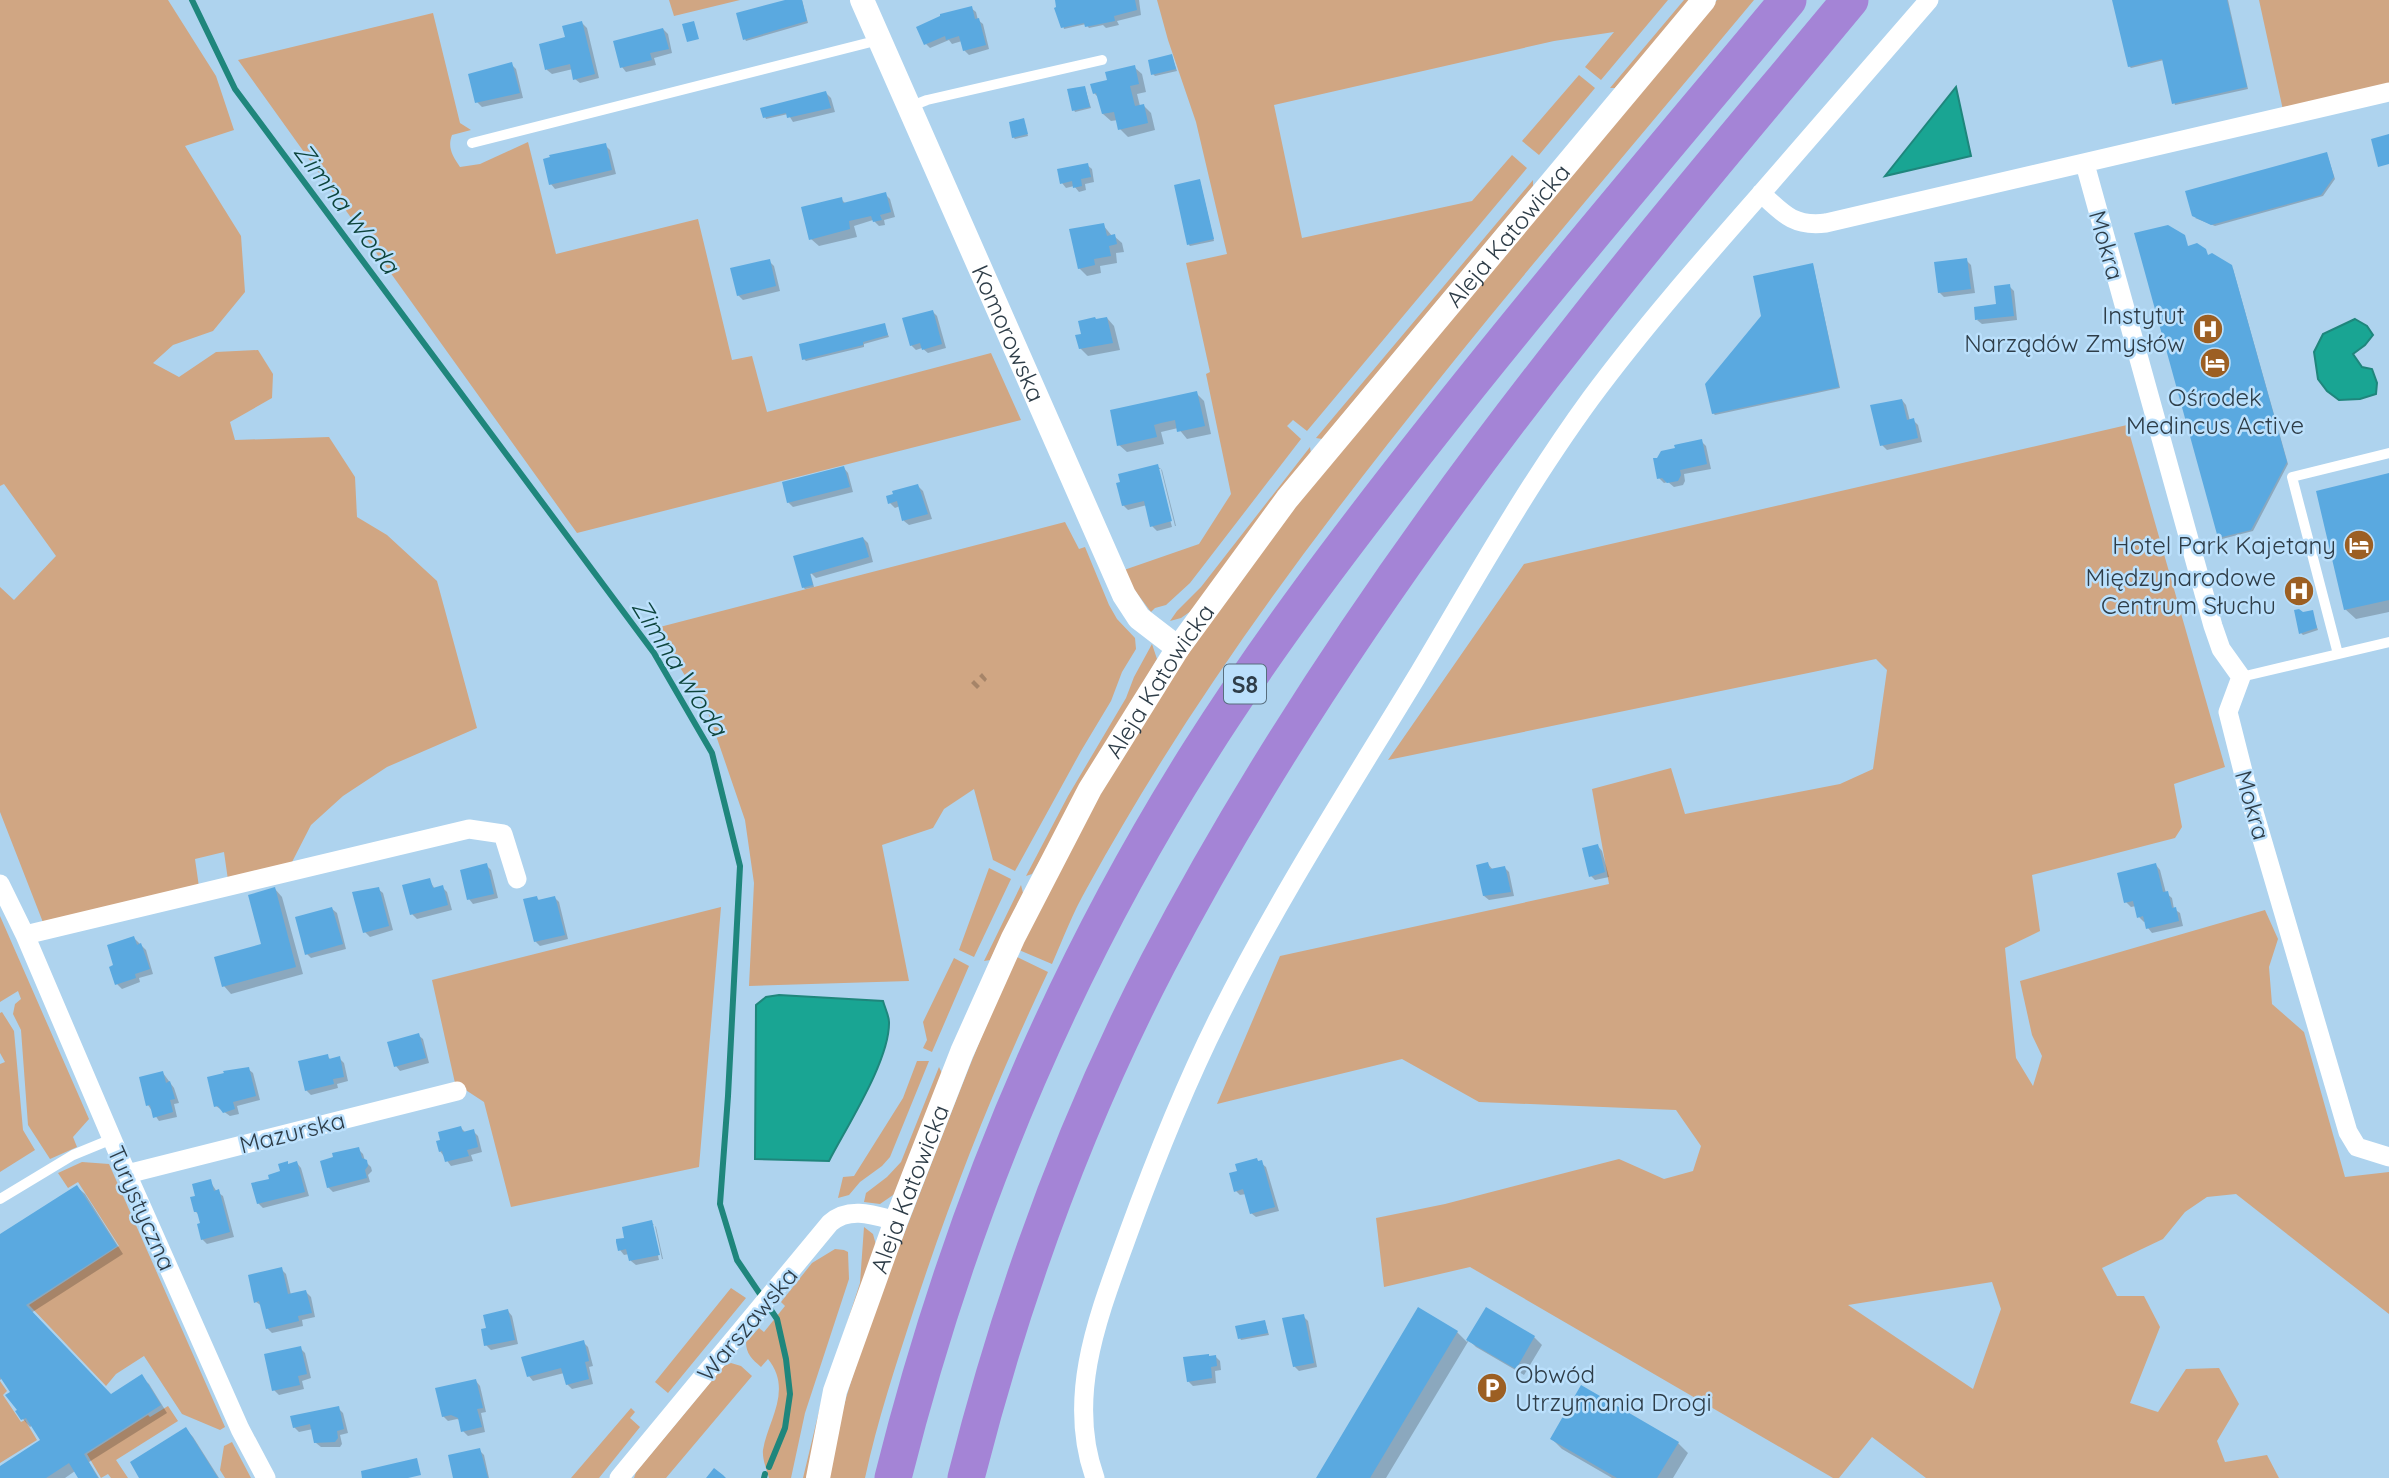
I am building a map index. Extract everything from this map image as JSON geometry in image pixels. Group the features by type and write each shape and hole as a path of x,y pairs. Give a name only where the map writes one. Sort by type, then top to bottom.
{"highway":[{"name":"S8","path":"893,1478 957,1257 1013,1115 1091,942 1199,752 1275,638 1363,518 1536,302 1788,0"},
{"path":"966,1478 1024,1277 1078,1136 1157,965 1258,787 1335,664 1514,414 1651,239 1850,0"}],"street":[{"name":"Komorowska","path":"862,0 1124,595 1139,618 1178,648"},
{"name":"Aleja Katowicka","path":"818,1478 835,1391 896,1221 962,1052 1023,917 1090,789 1178,648 1248,550 1325,452 1704,0"},
{"path":"1095,1478 1085,1438 1083,1389 1091,1346 1114,1275 1146,1183 1185,1091 1225,1005 1296,876 1540,473 1588,402 1665,302 1929,0"},
{"path":"1761,193 1792,220 1818,224 2389,92"},
{"name":"Mokra","path":"2085,164 2213,626 2221,649 2241,677 2228,706 2228,715 2348,1132 2357,1147 2389,1157"},
{"path":"25,935 469,829 503,834 517,879"},
{"name":"Turystyczna","path":"0,884 25,935 240,1429 266,1478"},
{"name":"Mazurska","path":"127,1174 457,1091"},
{"name":"Warszawska","path":"619,1478 837,1217 863,1214 896,1221"}],"lane":[{"path":"472,142 880,40"},
{"path":"909,107 927,100 1102,60"},
{"path":"2337,654 2292,477 2389,453"},
{"path":"2241,677 2389,642"},
{"path":"0,1199 73,1155 112,1139"}],"shaded area":[{"path":"0,0 168,0 216,76 234,130 185,146 241,236 245,292 213,331 173,345 153,363 179,377 216,352 258,350 273,374 272,398 230,422 235,440 329,437 355,477 357,517 387,535 437,581 477,728 387,767 343,796 311,825 291,864 228,880 224,852 195,859 199,887 44,925 0,812 0,587 14,600 56,556 4,484 0,486"},
{"path":"669,0 740,0 674,16"},
{"path":"1157,0 1668,0 1601,80 1585,67 1614,32 1554,41 1274,105 1302,238 1472,201 1512,155 1527,168 1307,431 1293,420 1287,426 1301,439 1190,583 1166,605 1151,612 1133,588 1124,570 1199,544 1231,494 1206,374 1210,372 1186,263 1227,254 1196,122"},
{"path":"1684,0 1692,0 1615,88 1610,88"},
{"path":"1717,0 1754,0 1523,277 1305,552 1228,660 1155,772 1077,906 1052,964 1019,950 1101,790 1174,673 1296,505"},
{"path":"2259,0 2389,0 2389,84 2283,110"},
{"path":"433,13 460,123 471,130 452,135 450,148 460,167 480,164 528,142 556,254 698,219 732,360 752,356 767,412 991,353 1021,420 577,533 238,60"},
{"path":"1579,75 1595,88 1539,155 1522,141"},
{"path":"1956,87 1971,156 1885,176"},
{"path":"1533,180 1533,186 1322,439 1316,438"},
{"path":"2355,319 2367,326 2373,335 2353,354 2362,367 2372,369 2377,383 2376,394 2360,399 2339,400 2327,391 2318,379 2314,352 2323,334"},
{"path":"2127,425 2225,767 2174,784 2182,827 2175,838 2032,875 2040,931 2005,948 2016,1058 2033,1086 2042,1056 2032,1035 2020,981 2265,910 2278,939 2269,967 2272,1004 2304,1032 2345,1177 2389,1172 2389,1314 2236,1194 2207,1197 2185,1212 2163,1239 2102,1268 2117,1296 2144,1296 2160,1327 2130,1403 2158,1412 2186,1369 2219,1368 2239,1404 2217,1441 2225,1462 2267,1455 2279,1478 1926,1478 1872,1437 1839,1478 1833,1478 1470,1267 1384,1287 1376,1218 1445,1204 1619,1159 1664,1179 1693,1171 1701,1146 1676,1110 1479,1102 1402,1059 1217,1104 1280,956 1609,884 1592,789 1671,768 1685,814 1840,784 1873,769 1887,670 1876,659 1388,760 1524,564","holes":["1992,1282 2001,1309 1973,1389 1848,1305"]},
{"path":"1310,447 1311,454 1191,611 1170,621 1201,587"},
{"path":"1065,522 1079,549 1085,547 1109,605 1117,619 1135,638 1136,649 1122,672 1111,701 1015,871 993,860 974,789 944,809 933,828 882,845 909,981 749,986 754,883 745,820 709,715 656,628"},
{"path":"1152,644 1157,659 1032,874 1026,876 1068,796 1126,698"},
{"path":"989,868 1011,879 974,957 959,950"},
{"path":"1021,885 1023,893 990,960 984,961"},
{"path":"721,907 699,1167 511,1207 484,1102 455,1083 432,980"},
{"path":"0,916 89,1119 73,1137 77,1147 50,1159 28,1125 21,1030 13,1014 15,1004 21,999 18,991 0,1002"},
{"path":"1015,956 1048,972 993,1096 944,1223 887,1393 865,1478 827,1478 851,1381 873,1318 960,1090"},
{"path":"954,958 969,966 932,1052 923,1048 927,1040 923,1022"},
{"path":"779,995 883,1001 888,1015 883,1055 829,1161 755,1159 756,1005 766,997"},
{"path":"2,1012 14,1031 23,1130 35,1150 0,1172 0,1064 5,1062 0,1053"},
{"path":"917,1061 929,1061 890,1157 849,1195 838,1198 843,1177 854,1176 903,1098"},
{"path":"939,1067 942,1073 896,1193 880,1204 864,1202 866,1193 901,1162"},
{"path":"82,1162 109,1164 225,1427 220,1430 182,1414 144,1356 116,1374 106,1386 29,1305 119,1246 78,1182 68,1188 58,1173"},
{"path":"864,1227 873,1234 876,1245 806,1478 803,1478 821,1403 860,1283"},
{"path":"835,1249 848,1252 849,1279 805,1413 791,1478 769,1478 763,1450 777,1405 778,1382 768,1359 761,1367 750,1356 746,1342 759,1328 764,1332 785,1306 781,1302 812,1263"},
{"path":"731,1288 746,1298 668,1393 655,1382"},
{"path":"731,1363 741,1366 752,1376 666,1478 634,1478 636,1472 724,1366"},
{"path":"0,1381 7,1391 3,1395 21,1422 25,1420 37,1440 0,1463"},
{"path":"168,1406 178,1421 116,1460 128,1478 111,1478 108,1474 101,1478 87,1454 148,1415 150,1417"},
{"path":"631,1408 635,1412 630,1418 640,1427 599,1478 571,1478"},
{"path":"232,1442 251,1478 225,1478 220,1470 224,1446"}],"building":[{"path":"785,0 802,0 807,21 743,40 736,13"},
{"path":"1055,0 1135,0 1137,10 1114,16 1115,21 1061,28 1054,8"},
{"path":"2112,0 2227,0 2247,87 2172,104 2162,59 2128,67"},
{"path":"972,6 975,19 979,18 986,45 963,51 959,36 946,40 945,36 924,45 916,27 940,14"},
{"path":"582,21 595,74 573,80 570,64 545,70 539,44 565,37 562,26"},
{"path":"694,21 699,39 687,42 682,24"},
{"path":"663,28 669,49 650,53 652,60 620,68 613,41"},
{"path":"1172,54 1176,69 1151,75 1148,60"},
{"path":"512,62 520,93 475,103 468,74"},
{"path":"1135,65 1139,84 1130,86 1135,106 1144,104 1148,123 1118,130 1114,112 1102,114 1096,93 1093,94 1090,84 1107,80 1105,72"},
{"path":"1085,86 1090,107 1072,111 1067,89"},
{"path":"826,91 831,108 787,118 786,113 763,118 760,108"},
{"path":"1024,118 1028,134 1012,138 1009,122"},
{"path":"2389,134 2389,164 2378,167 2371,139"},
{"path":"606,143 612,170 549,185 543,159 550,157 549,155"},
{"path":"2327,152 2334,177 2321,195 2211,225 2192,216 2185,191"},
{"path":"1088,163 1091,177 1081,179 1082,186 1073,188 1072,181 1060,184 1057,169"},
{"path":"1200,179 1214,239 1187,245 1174,185"},
{"path":"886,192 891,212 880,215 882,220 873,222 871,216 849,221 850,229 809,240 801,207 842,197 843,203"},
{"path":"1104,223 1107,236 1115,234 1117,244 1109,246 1111,256 1094,259 1095,265 1078,269 1069,229"},
{"name":"Ośrodek Medincus Active","path":"2168,225 2185,235 2188,246 2197,243 2206,249 2208,255 2212,253 2232,265 2287,462 2251,530 2218,538 2134,233"},
{"path":"1967,258 1971,289 1938,293 1934,262"},
{"path":"770,259 776,286 737,296 730,268"},
{"path":"1813,263 1839,387 1712,414 1705,384 1761,316 1753,276"},
{"path":"2010,284 2014,316 1975,320 1974,307 1996,304 1994,286"},
{"path":"933,310 942,344 922,350 920,343 910,346 902,318"},
{"path":"1107,317 1113,343 1079,349 1075,335 1081,334 1078,321"},
{"path":"885,323 888,335 863,342 863,345 802,360 799,344"},
{"path":"1197,391 1205,426 1177,432 1175,420 1161,423 1154,425 1157,437 1117,446 1110,410"},
{"path":"1902,399 1907,420 1914,418 1918,438 1880,446 1870,405"},
{"path":"1702,439 1707,464 1680,470 1678,481 1667,483 1662,478 1657,479 1653,458 1657,458 1661,451 1675,448 1674,445"},
{"path":"1158,464 1172,521 1150,527 1144,501 1122,506 1116,483 1120,482 1118,474"},
{"path":"844,466 850,487 787,503 782,482"},
{"name":"Hotel Park Kajetany","path":"2389,473 2389,600 2344,610 2316,491"},
{"path":"918,484 928,514 902,521 897,501 888,504 886,496 893,494 892,491"},
{"path":"863,537 869,557 810,574 813,585 802,588 793,556"},
{"path":"2294,610 2303,612 2313,610 2317,628 2299,634"},
{"path":"1598,844 1605,872 1589,877 1582,848"},
{"path":"1488,862 1490,869 1505,866 1511,892 1483,896 1476,865"},
{"path":"487,863 494,894 467,900 460,870"},
{"path":"2156,863 2163,892 2168,891 2179,921 2146,929 2143,916 2137,918 2133,901 2124,903 2117,873"},
{"path":"430,878 433,888 443,885 448,905 410,915 402,885"},
{"path":"275,887 296,967 222,987 214,957 261,944 248,895"},
{"path":"379,887 389,926 363,933 352,892"},
{"path":"537,896 538,900 555,896 565,935 534,942 523,899"},
{"path":"332,907 343,944 305,955 295,917"},
{"path":"134,936 137,945 141,943 150,969 135,974 136,978 115,985 109,967 113,965 107,945"},
{"path":"419,1033 426,1058 394,1067 387,1042"},
{"path":"328,1054 329,1059 340,1056 344,1077 333,1079 334,1084 305,1091 298,1061"},
{"path":"249,1067 256,1096 233,1102 235,1109 223,1113 218,1106 214,1107 207,1077 224,1073 223,1071"},
{"path":"163,1071 166,1083 170,1081 175,1099 170,1100 173,1112 153,1118 150,1105 146,1106 139,1077"},
{"path":"461,1126 463,1132 474,1129 478,1147 467,1150 469,1156 445,1162 436,1141 440,1140 438,1132"},
{"path":"359,1147 362,1158 367,1160 367,1178 327,1188 320,1161 333,1157 332,1153"},
{"path":"1257,1158 1258,1161 1262,1160 1275,1207 1250,1214 1243,1189 1234,1192 1229,1173 1237,1171 1235,1164"},
{"path":"288,1161 288,1164 297,1161 305,1192 257,1204 251,1183 269,1179 268,1175 280,1171 278,1164"},
{"path":"211,1179 214,1191 219,1189 230,1232 201,1240 197,1224 200,1223 190,1197 195,1196 192,1184"},
{"path":"77,1185 117,1246 26,1305 111,1394 142,1374 161,1405 84,1454 98,1478 78,1478 69,1463 46,1478 0,1478 0,1466 40,1440 26,1418 21,1420 15,1411 17,1410 5,1395 10,1392 0,1377 0,1234"},
{"path":"652,1220 660,1255 629,1261 626,1249 618,1251 616,1242 616,1239 624,1238 622,1227"},
{"path":"282,1267 288,1294 306,1290 312,1313 298,1316 299,1321 266,1329 259,1301 254,1303 248,1275"},
{"path":"1418,1307 1458,1331 1370,1478 1316,1478"},
{"path":"1486,1307 1535,1336 1516,1369 1466,1340"},
{"path":"508,1309 515,1340 484,1346 481,1329 486,1328 483,1315"},
{"path":"1304,1314 1314,1363 1293,1367 1282,1318"},
{"path":"1265,1320 1268,1333 1238,1339 1235,1326"},
{"path":"584,1340 589,1361 585,1362 589,1379 566,1385 561,1368 527,1377 521,1357"},
{"path":"301,1346 307,1374 298,1376 300,1385 272,1391 264,1354"},
{"path":"1216,1355 1217,1366 1211,1367 1212,1378 1187,1382 1183,1357"},
{"path":"476,1379 483,1408 477,1409 482,1427 461,1432 458,1418 451,1415 442,1417 435,1388"},
{"path":"1581,1385 1679,1442 1657,1478 1617,1478 1550,1439"},
{"path":"339,1406 344,1429 337,1431 338,1438 335,1442 314,1443 310,1424 293,1428 290,1416"},
{"path":"186,1427 218,1478 139,1478 130,1462"},
{"path":"480,1448 488,1478 453,1478 448,1455"},
{"path":"417,1458 421,1475 408,1478 362,1478 361,1471"},
{"path":"714,1468 723,1475 726,1478 706,1478"}],"waterway":[{"name":"Zimna Woda","path":"192,0 235,89 654,653 712,753 740,866 720,1204 737,1260 777,1319 786,1359 790,1394 785,1428 769,1467"},
{"name":"Zimna Woda","path":"764,1478 765,1474"}],"place":[{"name":"Instytut Narządów Zmysłów","path":"2208,329"},
{"name":"Ośrodek Medincus Active","path":"2215,363"},
{"name":"Hotel Park Kajetany","path":"2359,545"},
{"name":"Międzynarodowe Centrum Słuchu","path":"2299,591"},
{"name":"Obwód Utrzymania Drogi","path":"1492,1388"}]}
